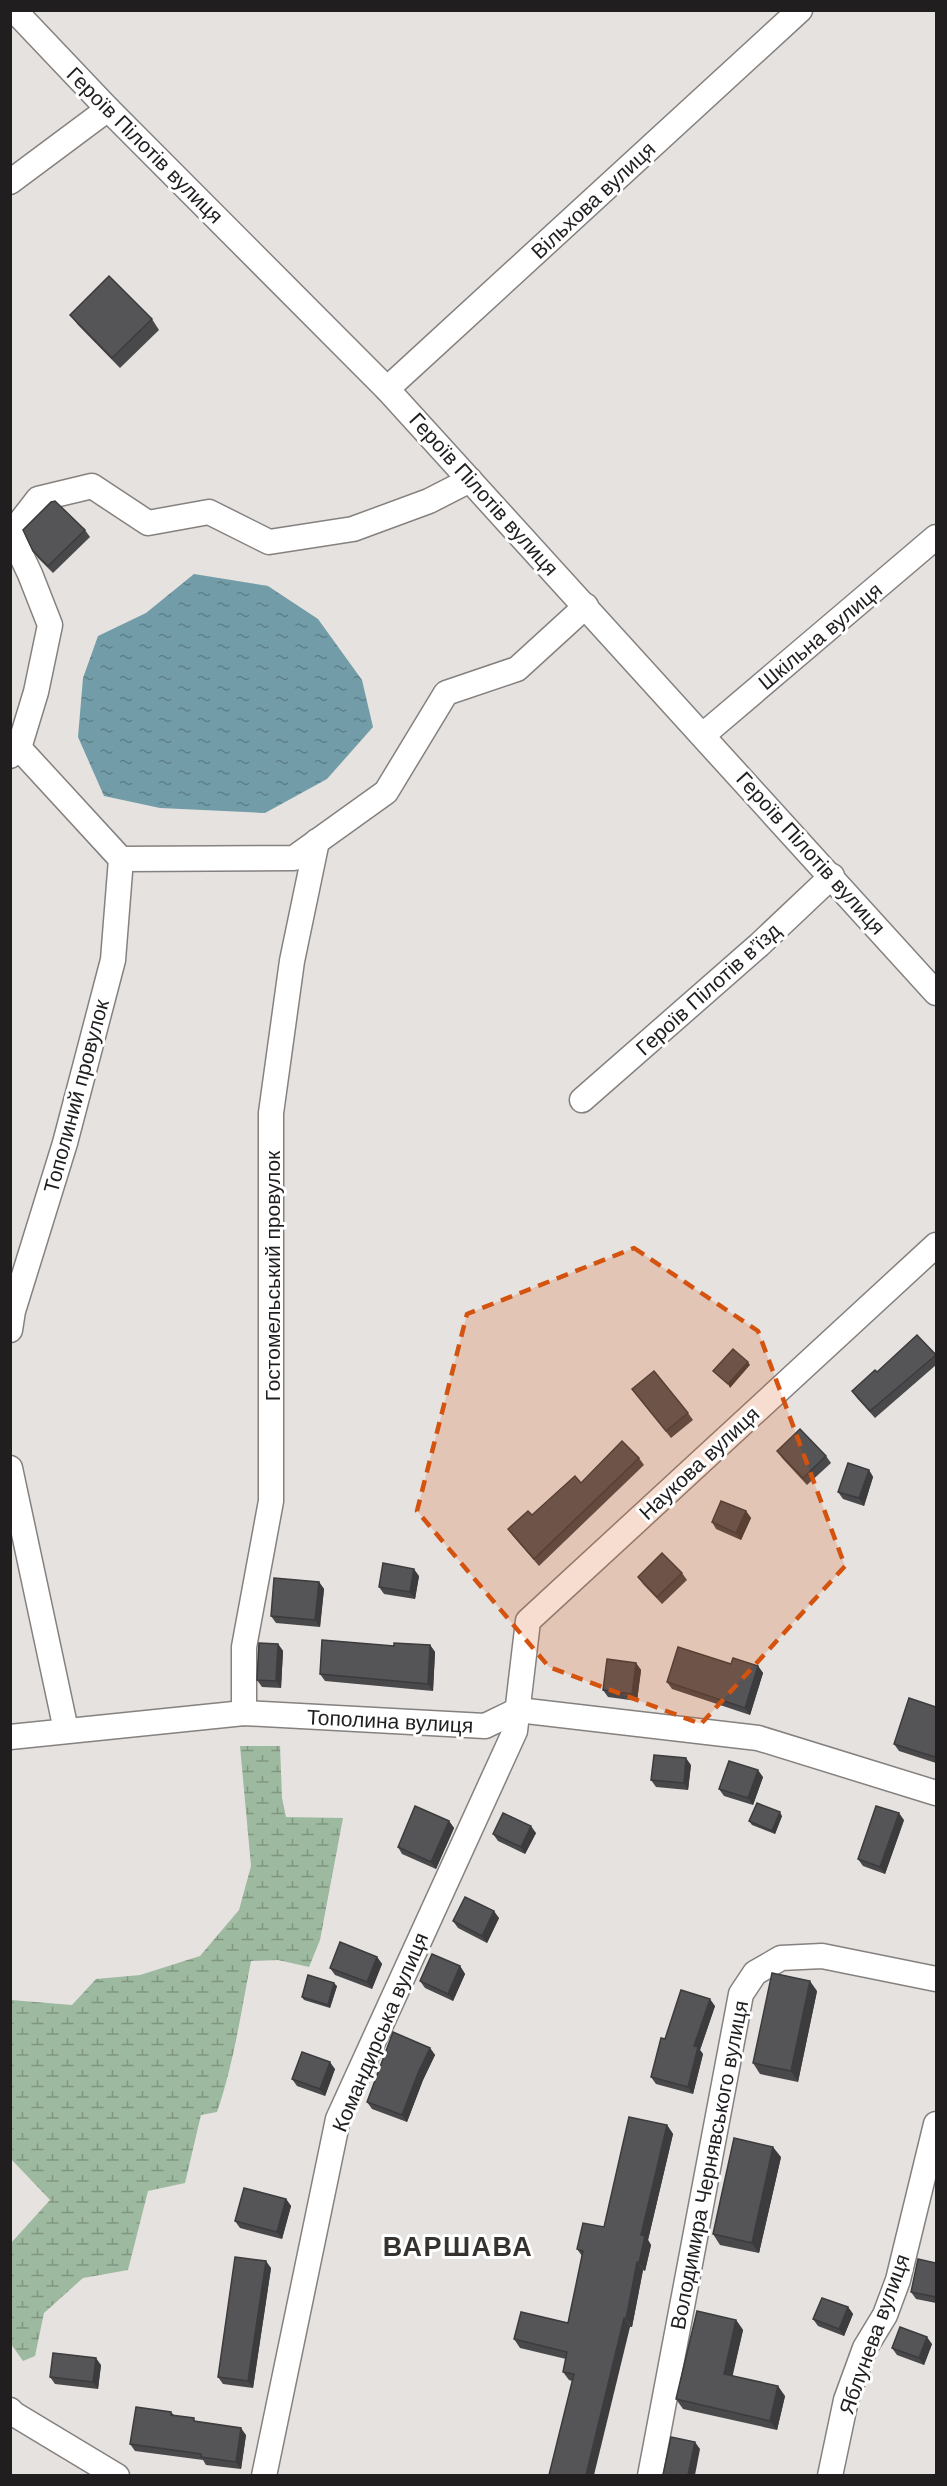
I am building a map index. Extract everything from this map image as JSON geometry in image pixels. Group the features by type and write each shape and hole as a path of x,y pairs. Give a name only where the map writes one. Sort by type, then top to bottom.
{"street":[{"name":"Героїв Пілотів вулиця","path":"15,10 108,109 387,388 936,993"},
{"name":"Вільхова вулиця","path":"387,388 800,10"},
{"path":"10,182 108,109"},
{"path":"470,480 429,501 353,529 269,542 209,512 148,523 92,486 38,499 11,534 30,574 50,626 36,692 15,752 121,859 294,858 386,792 446,693 517,669 586,606"},
{"name":"Шкільна вулиця","path":"703,735 936,537"},
{"name":"Гостомельський провулок","path":"244,1713 244,1647 271,1501 271,1113 292,960 317,842"},
{"name":"Тополиний провулок","path":"10,1330 13,1311 65,1143 113,960 121,859"},
{"name":"Героїв Пілотів в’їзд","path":"582,1100 759,945 832,876"},
{"name":"Наукова вулиця","path":"518,1710 528,1621 936,1245"},
{"path":"10,1467 66,1730"},
{"path":"518,1710 758,1738 936,1793"},
{"name":"Тополина вулиця","path":"10,1737 244,1713 485,1726 518,1710"},
{"name":"Командирська вулиця","path":"264,2475 338,2119 515,1731 518,1710"},
{"name":"Володимира Чернявського вулиця","path":"650,2475 741,1994 755,1973 781,1958 822,1956 936,1979"},
{"name":"Яблунева вулиця","path":"830,2475 846,2400 865,2348 885,2315 898,2280 936,2124"},
{"path":"12,2414 117,2475"}],"highlighted area":[{"path":"634,1248 758,1331 845,1566 701,1724 549,1667 417,1511 467,1314"}],"green space":[{"path":"240,1746 280,1746 282,1798 286,1817 343,1818 320,1940 309,1967 278,1960 251,1961 237,2037 223,2094 217,2112 201,2115 185,2183 148,2191 128,2270 83,2278 44,2313 35,2356 23,2361 11,2344 11,2243 50,2200 11,2159 11,2000 72,2005 96,1979 140,1975 200,1956 239,1910 251,1866"}],"water":[{"path":"194,574 268,586 318,619 362,680 373,727 327,779 265,813 160,808 104,796 78,737 83,678 98,636 146,613"}],"building":[{"path":"109,276 152,319 112,358 70,315"},
{"path":"55,501 85,530 48,566 33,551 23,530 51,502"},
{"path":"917,1335 936,1355 870,1411 852,1391 875,1370 877,1372"},
{"path":"733,1349 748,1362 728,1384 713,1371"},
{"path":"654,1371 688,1413 666,1431 632,1389"},
{"path":"800,1429 826,1456 803,1478 777,1451"},
{"path":"622,1441 639,1458 534,1559 508,1529 528,1511 532,1515 575,1476 581,1483"},
{"path":"848,1463 869,1470 859,1498 838,1492"},
{"path":"721,1501 746,1511 736,1533 712,1522"},
{"path":"662,1553 682,1573 657,1597 638,1577"},
{"path":"383,1563 414,1569 410,1592 379,1587"},
{"path":"274,1578 319,1582 315,1620 271,1616"},
{"path":"322,1640 394,1646 394,1643 430,1645 428,1684 320,1674"},
{"path":"259,1643 278,1644 276,1681 257,1680"},
{"path":"678,1647 731,1664 733,1658 758,1666 745,1708 667,1682"},
{"path":"607,1659 636,1663 632,1694 603,1690"},
{"path":"909,1698 936,1707 935,1757 894,1744"},
{"path":"654,1755 686,1758 684,1783 651,1780"},
{"path":"729,1761 758,1770 748,1798 719,1789"},
{"path":"757,1803 780,1812 772,1831 749,1821"},
{"path":"415,1806 449,1821 431,1862 398,1847"},
{"path":"876,1806 899,1813 880,1867 858,1859"},
{"path":"503,1813 531,1826 521,1847 493,1834"},
{"path":"465,1897 494,1911 482,1936 453,1921"},
{"path":"340,1942 377,1957 367,1982 330,1968"},
{"path":"432,1954 460,1966 448,1994 420,1981"},
{"path":"772,1973 810,1981 791,2071 753,2063"},
{"path":"308,1975 334,1983 328,2005 302,1997"},
{"path":"681,1990 710,1999 694,2046 698,2047 688,2087 651,2077 661,2038 665,2039"},
{"path":"393,2032 430,2048 402,2115 367,2102"},
{"path":"302,2052 330,2062 320,2089 292,2079"},
{"path":"629,2117 667,2125 641,2235 645,2236 639,2263 637,2262 626,2319 624,2318 586,2475 549,2475 574,2374 563,2372 567,2352 514,2339 521,2312 568,2323 583,2251 577,2249 583,2223 604,2227"},
{"path":"734,2138 773,2147 752,2243 713,2234"},
{"path":"244,2188 286,2199 277,2232 235,2221"},
{"path":"235,2257 266,2261 248,2381 218,2377"},
{"path":"918,2259 936,2263 936,2297 911,2292"},
{"path":"822,2298 848,2307 839,2329 813,2319"},
{"path":"697,2311 736,2320 724,2374 778,2386 770,2421 676,2399"},
{"path":"900,2327 927,2337 919,2358 892,2348"},
{"path":"53,2353 96,2358 93,2382 50,2377"},
{"path":"136,2407 171,2412 171,2415 194,2418 194,2421 241,2428 236,2462 201,2457 201,2454 130,2444"},
{"path":"671,2437 695,2442 688,2475 663,2475"}],"district":[{"name":"ВАРШАВА","path":"458,2247"}]}
